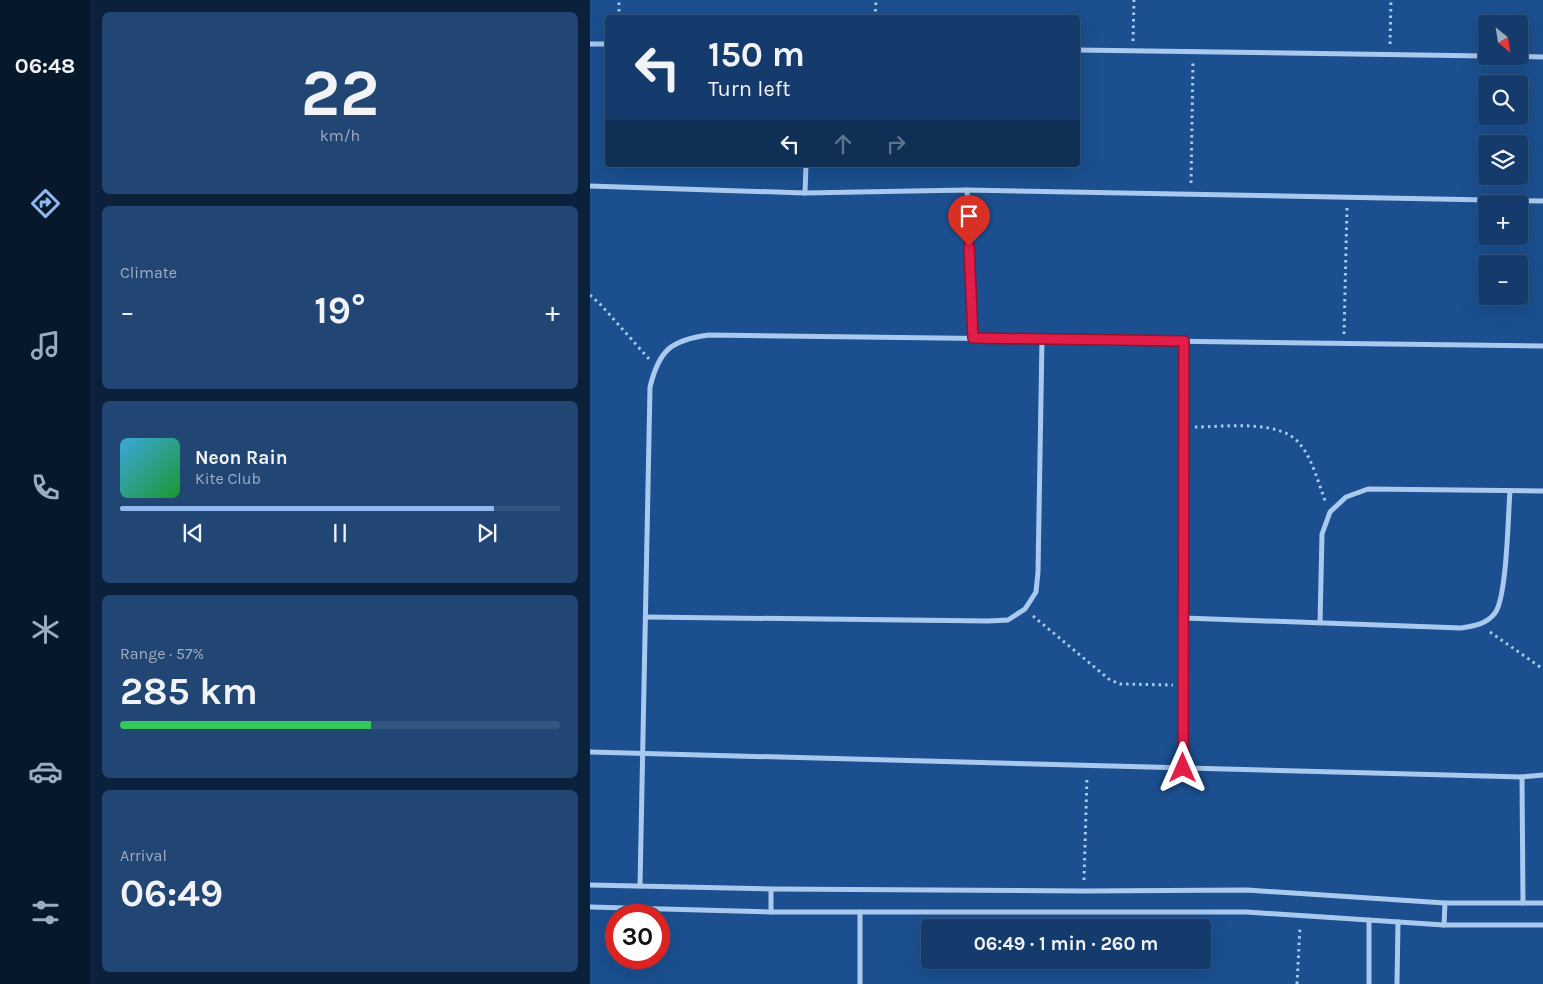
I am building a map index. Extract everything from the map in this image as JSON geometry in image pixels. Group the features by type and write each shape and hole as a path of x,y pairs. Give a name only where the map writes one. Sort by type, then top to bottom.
{"street":[{"path":"590,44 605,44"},
{"path":"1080,50 1478,56"},
{"path":"1528,57 1543,57"},
{"path":"805,193 806,167"},
{"path":"590,186 805,193 967,190 1543,200"},
{"path":"967,190 973,338"},
{"path":"640,886 650,387 655,366 668,348 687,338 709,335 1543,346"},
{"path":"646,617 988,622 1008,620 1025,609 1036,592 1038,572 1042,339"},
{"path":"1183,768 1184,341"},
{"path":"1320,624 1322,534 1330,512 1346,496 1368,489 1543,491"},
{"path":"1184,618 1461,628 1480,625 1496,613 1503,595 1510,491"},
{"path":"590,752 1522,777 1543,775"},
{"path":"1522,777 1523,903"},
{"path":"590,885 771,889 1247,890 1445,904 1543,903"},
{"path":"771,889 771,912"},
{"path":"1444,925 1445,904"},
{"path":"590,907 771,912 1246,912 1444,925 1543,925"},
{"path":"860,912 860,984"},
{"path":"1369,920 1369,984"},
{"path":"1397,984 1398,922"}],"path":[{"path":"619,0 619,15"},
{"path":"875,15 876,0"},
{"path":"1133,51 1134,0"},
{"path":"1390,55 1391,0"},
{"path":"1190,194 1194,52"},
{"path":"1344,343 1347,197"},
{"path":"590,295 655,366"},
{"path":"1184,427 1262,427 1282,430 1298,442 1309,459 1330,512"},
{"path":"1025,609 1110,680 1130,685 1184,685"},
{"path":"1480,625 1543,669"},
{"path":"1084,891 1088,765"},
{"path":"1297,984 1300,915"}],"route":[{"path":"969,246 973,338 1184,341 1183,768"}]}
